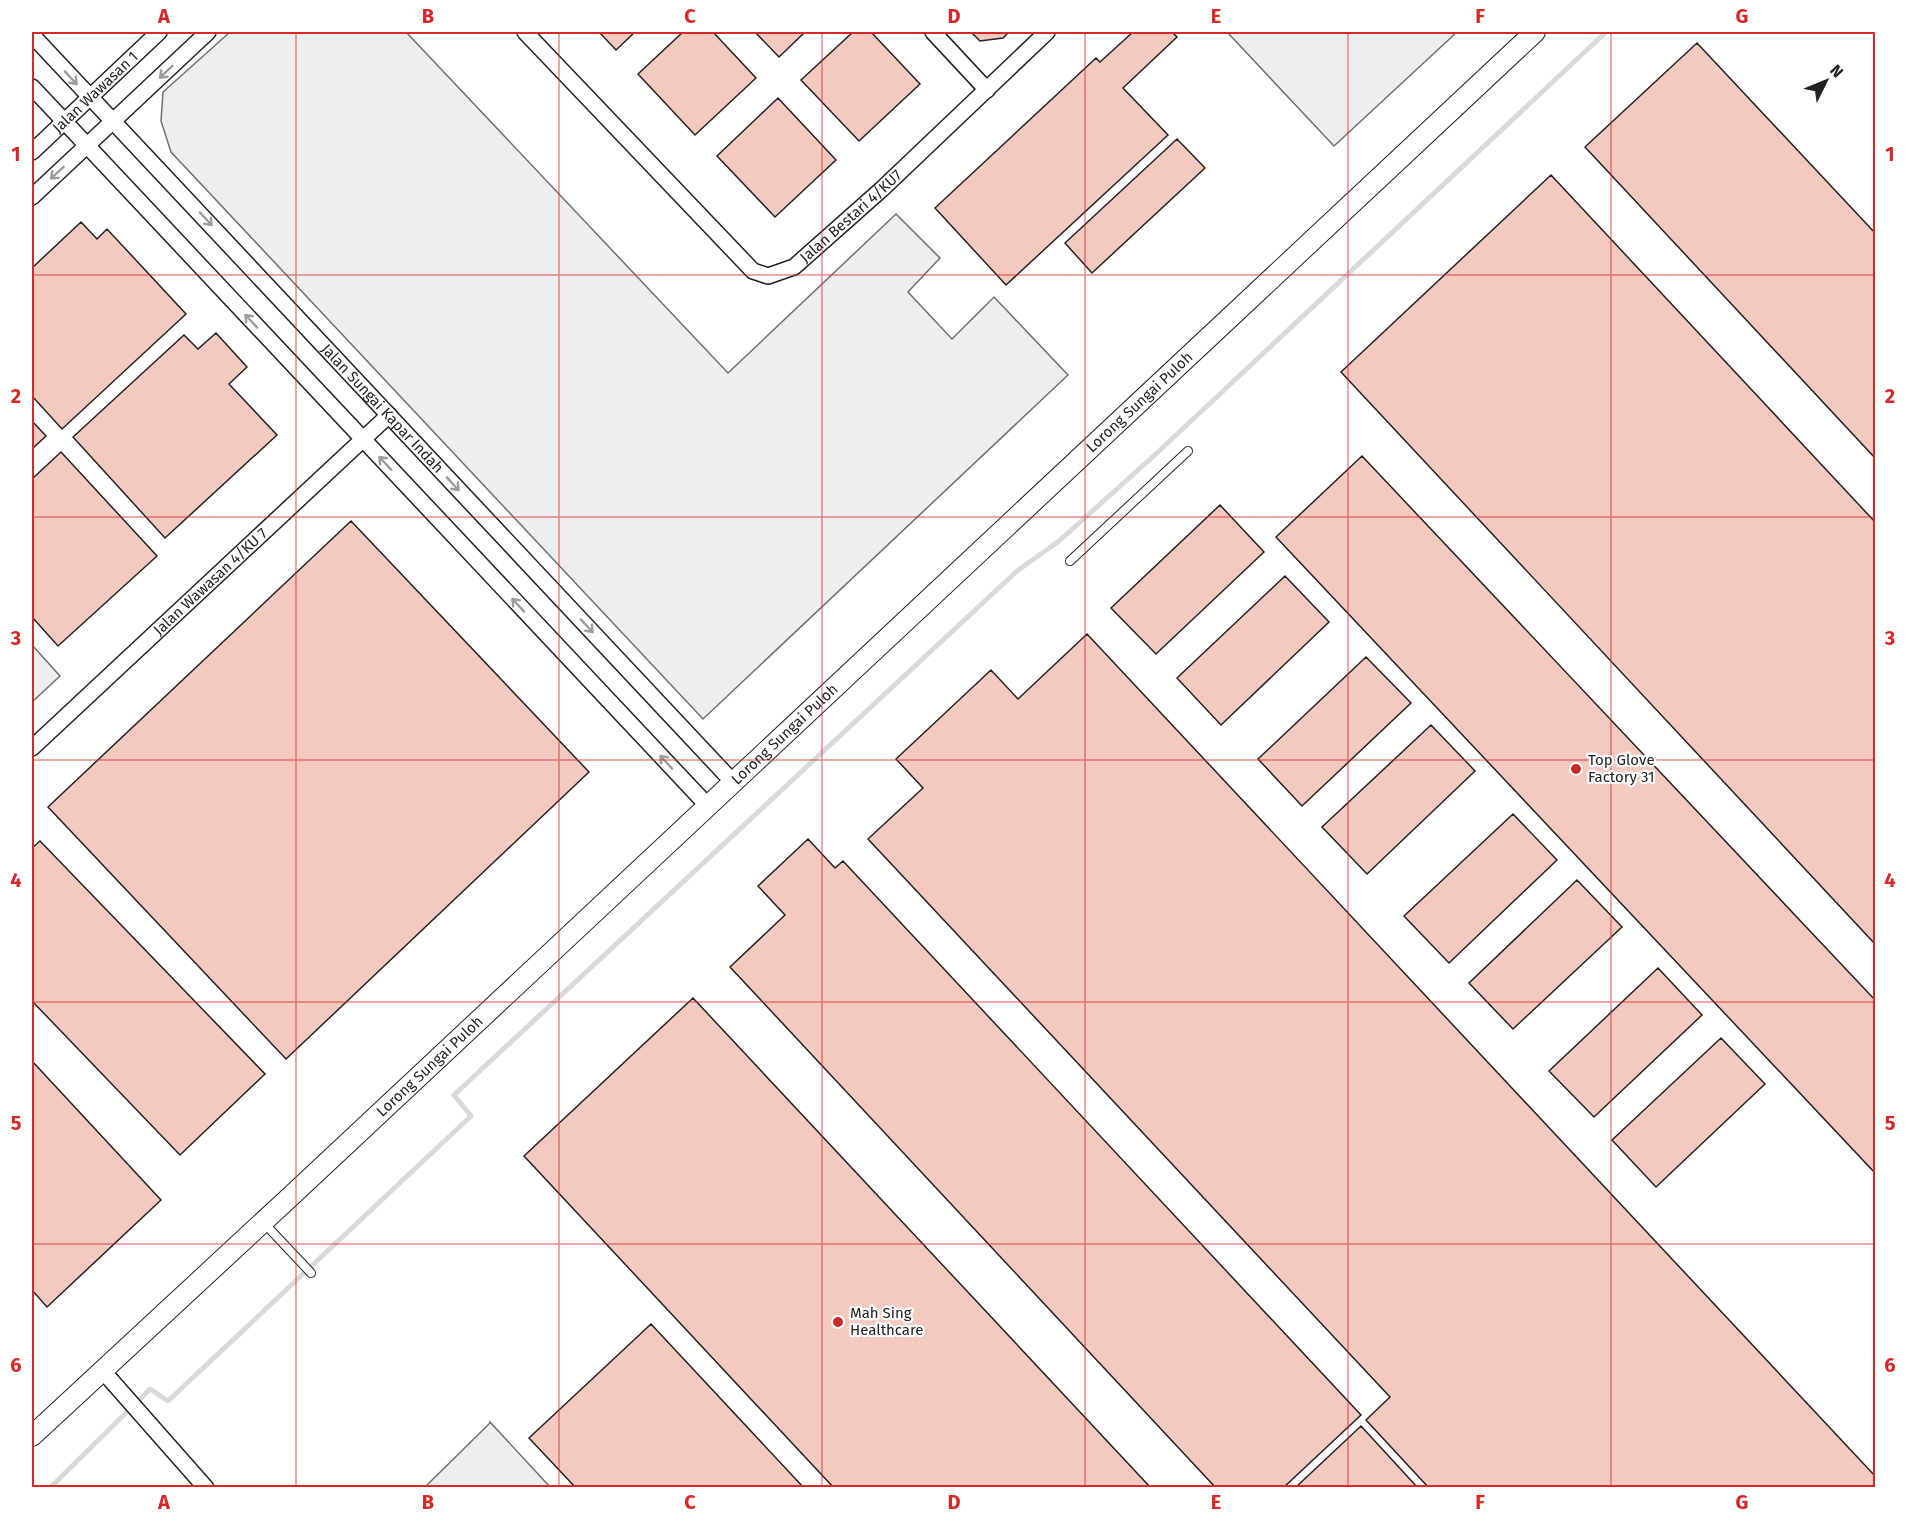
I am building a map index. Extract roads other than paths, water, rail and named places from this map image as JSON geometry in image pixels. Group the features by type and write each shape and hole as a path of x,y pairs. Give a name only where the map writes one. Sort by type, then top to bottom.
{"street":[{"name":"Jalan Wawasan 1","path":"32,152 88,96 159,32"},
{"path":"32,197 208,32"},
{"name":"Jalan Bestari 4/KU7","path":"525,32 753,271 768,276 795,267 882,189 1047,32"},
{"path":"933,32 987,90"},
{"name":"Lorong Sungai Puloh","path":"32,1436 1535,32"},
{"name":"Jalan Sungai Kapar Indah","path":"32,35 732,781"},
{"path":"32,87 706,805"},
{"name":"Jalan Wawasan 4/KU 7","path":"32,748 389,415"},
{"path":"102,1370 206,1488"}],"lane":[{"path":"1070,561 1188,451"},
{"path":"263,1222 311,1273"}],"waterway":[{"path":"50,1488 150,1389 168,1401 471,1116 454,1095 1017,571 1059,541 1158,452 1606,32"}],"place":[{"name":"Top Glove Factory 31","path":"1576,769"},
{"name":"Mah Sing Healthcare","path":"838,1322"}]}
